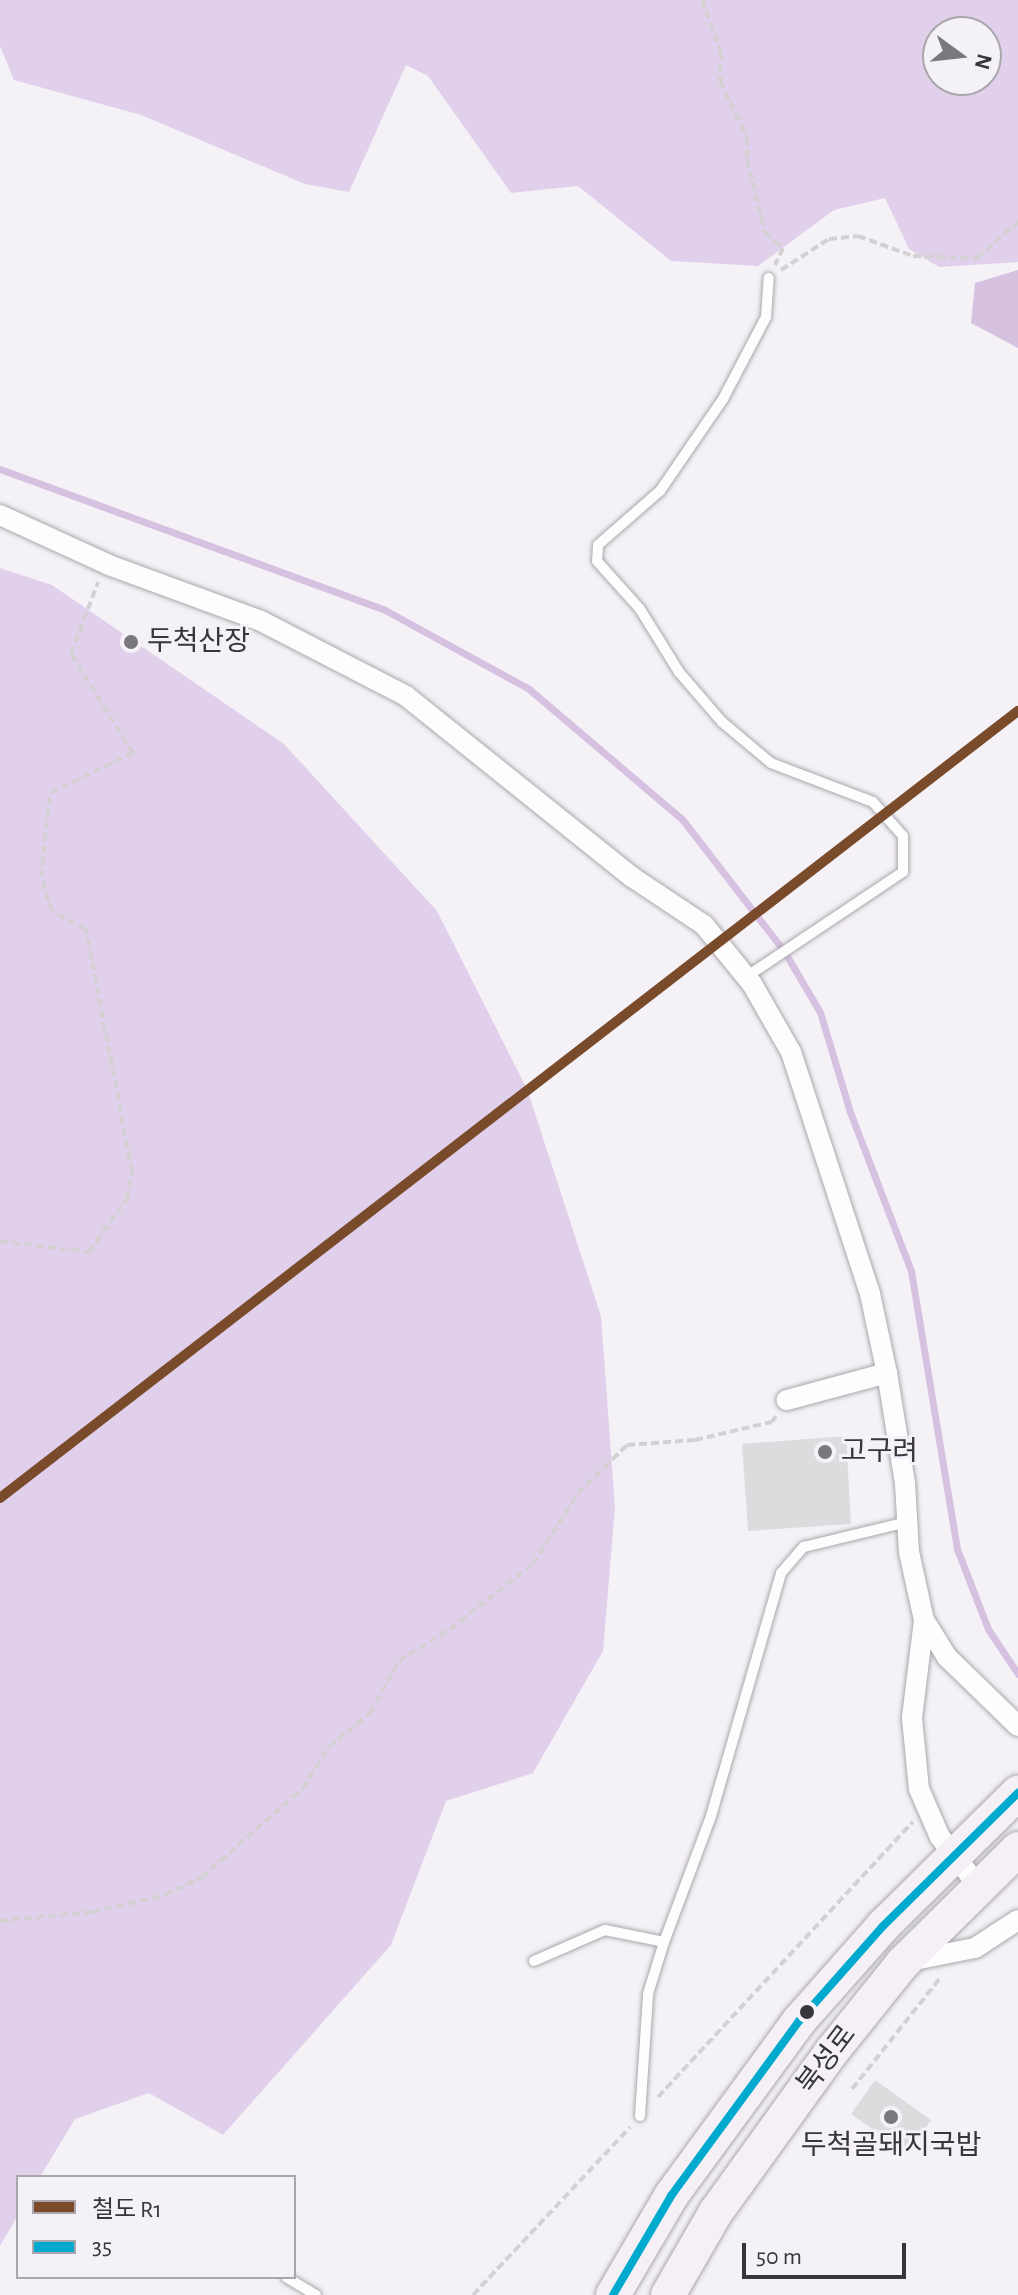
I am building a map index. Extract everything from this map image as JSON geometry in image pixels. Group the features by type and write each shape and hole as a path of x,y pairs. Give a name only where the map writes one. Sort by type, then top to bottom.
{"main road":[{"name":"북성로","path":"613,2295 671,2196 799,2021 883,1926 1018,1793"},
{"name":"북성로","path":"668,2295 716,2212 903,1963 1018,1849"}],"street":[{"path":"0,515 109,565 261,621 406,696 632,877 704,925 753,973 791,1052 870,1294 887,1373 924,1620 912,1718 925,1809 953,1857 979,1887"},
{"path":"787,1400 887,1373"},
{"path":"924,1620 947,1657 1018,1726"},
{"path":"903,1963 955,1955 1018,1920"}],"lane":[{"path":"753,973 903,872 903,836 873,802 771,763 722,722 679,672 640,609 597,561 598,545 660,491 723,399 766,317 769,278"},
{"path":"640,2116 648,1994 711,1816 781,1573 804,1547 907,1522"},
{"path":"534,1961 605,1930 664,1942"},
{"path":"289,2279 316,2295"}],"path":[{"path":"702,0 721,52 720,81 747,137 765,233 783,248 769,278"},
{"path":"769,278 829,239 858,236 913,256 977,258 1018,222"},
{"path":"0,1241 89,1252 127,1199 132,1171 86,929 52,912 41,877 50,793 133,753 71,654 88,597 109,565"},
{"path":"0,1921 93,1912 165,1895 202,1877 303,1788 329,1747 370,1713 399,1661 450,1629 533,1564 578,1493 627,1445 695,1440 772,1422 787,1400"},
{"path":"473,2295 925,1809"},
{"path":"852,2089 955,1955"}],"shaded area":[{"path":"0,0 1018,0 1018,262 939,267 909,249 885,198 834,210 758,266 671,261 578,186 511,193 428,76 406,65 349,192 305,184 141,115 14,80 0,46"},
{"path":"1018,270 1018,348 971,323 975,283"},
{"path":"0,568 52,585 284,744 437,911 527,1089 601,1316 615,1507 603,1651 533,1773 446,1801 391,1945 223,2135 149,2093 75,2119 41,2175 16,2175 16,2218 0,2246"}],"building":[{"path":"846,1436 851,1524 748,1531 742,1444"},
{"name":"두척골돼지국밥","path":"875,2080 931,2120 908,2154 851,2114"}],"waterway":[{"path":"0,469 385,610 529,689 682,819 784,951 820,1012 850,1112 911,1271 957,1549 988,1629 1018,1674"}],"rail line":[{"name":"R1","path":"0,1498 1018,711"}],"transit line":[{"name":"35","path":"613,2295 671,2196 799,2021 883,1926 1018,1793"}],"place":[{"name":"두척산장","path":"131,642"},
{"name":"고구려","path":"825,1452"},
{"name":"두척골돼지국밥","path":"891,2117"}]}
